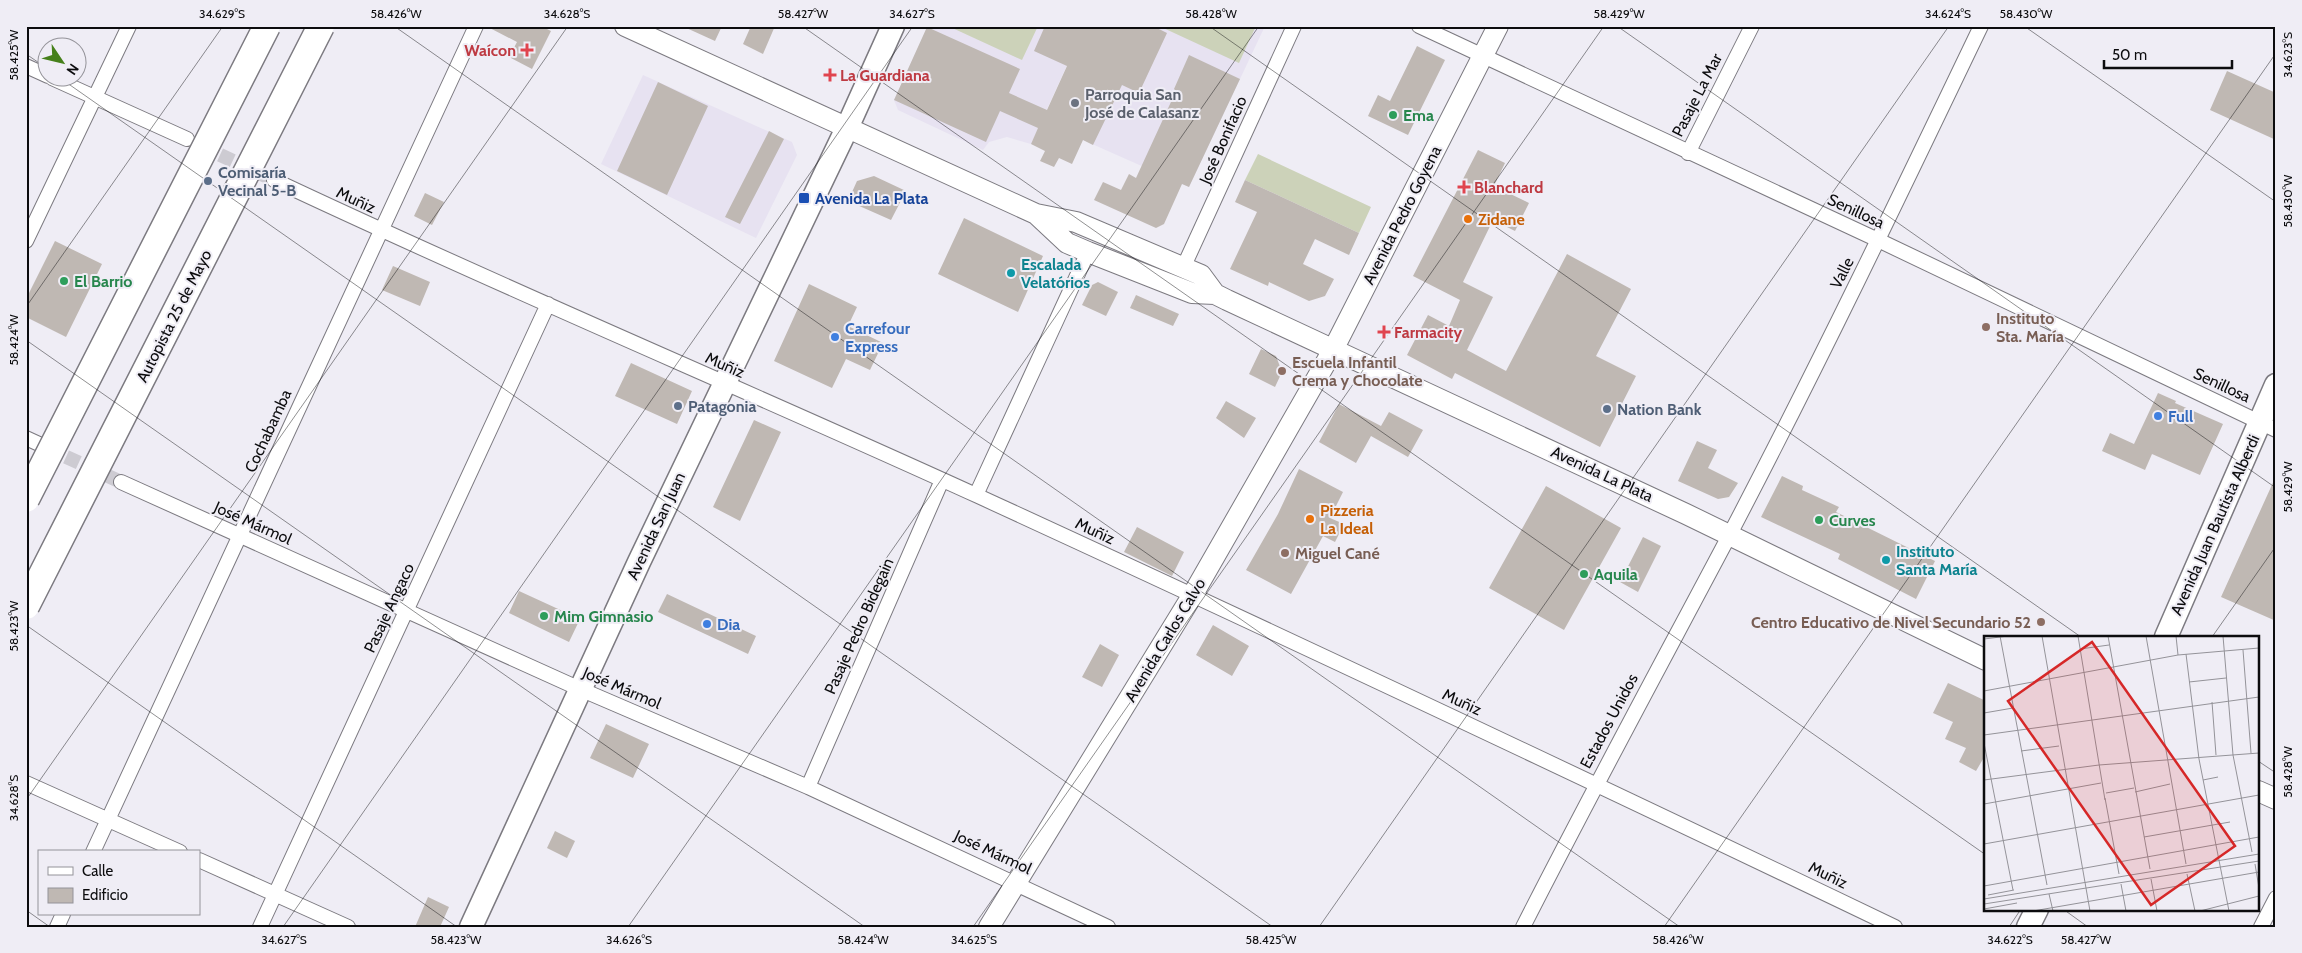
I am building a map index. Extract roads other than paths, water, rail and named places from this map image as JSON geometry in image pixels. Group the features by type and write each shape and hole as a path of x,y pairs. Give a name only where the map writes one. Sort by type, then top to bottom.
{"highway":[{"path":"26,499 267,26"},
{"name":"Autopista 25 de Mayo","path":"26,606 321,26"}],"main road":[{"name":"Avenida La Plata","path":"625,26 1036,214 1076,222 1201,276 1215,294"},
{"name":"Avenida San Juan","path":"471,927 723,383 847,128 893,26"},
{"name":"Avenida Pedro Goyena","path":"1333,350 1498,26"},
{"name":"Avenida La Plata","path":"1036,214 1067,243 1192,293 1215,294 1730,534 1984,659"},
{"path":"1097,256 1126,257 1172,276 1180,275 1183,268"},
{"name":"Avenida Carlos Calvo","path":"990,927 1192,596 1333,350"},
{"name":"Avenida Juan Bautista Alberdi","path":"2166,636 2268,426 2276,385"},
{"path":"2260,792 2276,799"},
{"path":"2028,927 2036,910"}],"street":[{"path":"26,241 129,26"},
{"name":"Cochabamba","path":"94,850 476,26"},
{"name":"José Bonifacio","path":"1183,268 1294,26"},
{"name":"Senillosa","path":"1419,26 1878,240 2268,426"},
{"name":"Pasaje La Mar","path":"1688,153 1752,26"},
{"name":"Valle","path":"1730,534 1878,240 1981,26"},
{"path":"26,66 38,71"},
{"path":"75,88 187,139"},
{"name":"Muñiz","path":"274,180 380,230 976,495 1596,783 1895,927"},
{"path":"976,495 1097,256"},
{"name":"Pasaje Angaco","path":"260,927 548,304"},
{"path":"26,438 39,444"},
{"name":"Pasaje Pedro Bidegain","path":"808,787 942,480"},
{"name":"José Mármol","path":"122,482 580,689 808,787 1018,883 1108,927"},
{"name":"Estados Unidos","path":"1523,927 1596,783 1730,534"},
{"path":"26,783 176,850"},
{"path":"200,860 348,927"},
{"path":"2261,927 2276,898"}],"tunnel":[{"path":"201,146 274,180"},
{"path":"47,448 121,482"}],"place":[{"name":"Waícon","path":"527,50"},
{"name":"La Guardiana","path":"830,75"},
{"name":"Parroquia San José de Calasanz","path":"1075,103"},
{"name":"Ema","path":"1393,115"},
{"name":"Comisaría Vecinal 5-B","path":"208,181"},
{"name":"Blanchard","path":"1464,187"},
{"name":"Avenida La Plata","path":"804,198"},
{"name":"Zidane","path":"1468,219"},
{"name":"Escalada Velatórios","path":"1011,273"},
{"name":"El Barrio","path":"64,281"},
{"name":"Instituto Sta. María","path":"1986,327"},
{"name":"Farmacity","path":"1384,332"},
{"name":"Carrefour Express","path":"835,337"},
{"name":"Escuela Infantil Crema y Chocolate","path":"1282,371"},
{"name":"Patagonia","path":"678,406"},
{"name":"Nation Bank","path":"1607,409"},
{"name":"Full","path":"2158,416"},
{"name":"Pizzeria La Ideal","path":"1310,519"},
{"name":"Curves","path":"1819,520"},
{"name":"Miguel Cané","path":"1285,553"},
{"name":"Instituto Santa María","path":"1886,560"},
{"name":"Aquila","path":"1584,574"},
{"name":"Mim Gimnasio","path":"544,616"},
{"name":"Centro Educativo de Nivel Secundario 52","path":"2041,622"},
{"name":"Dia","path":"707,624"}]}
